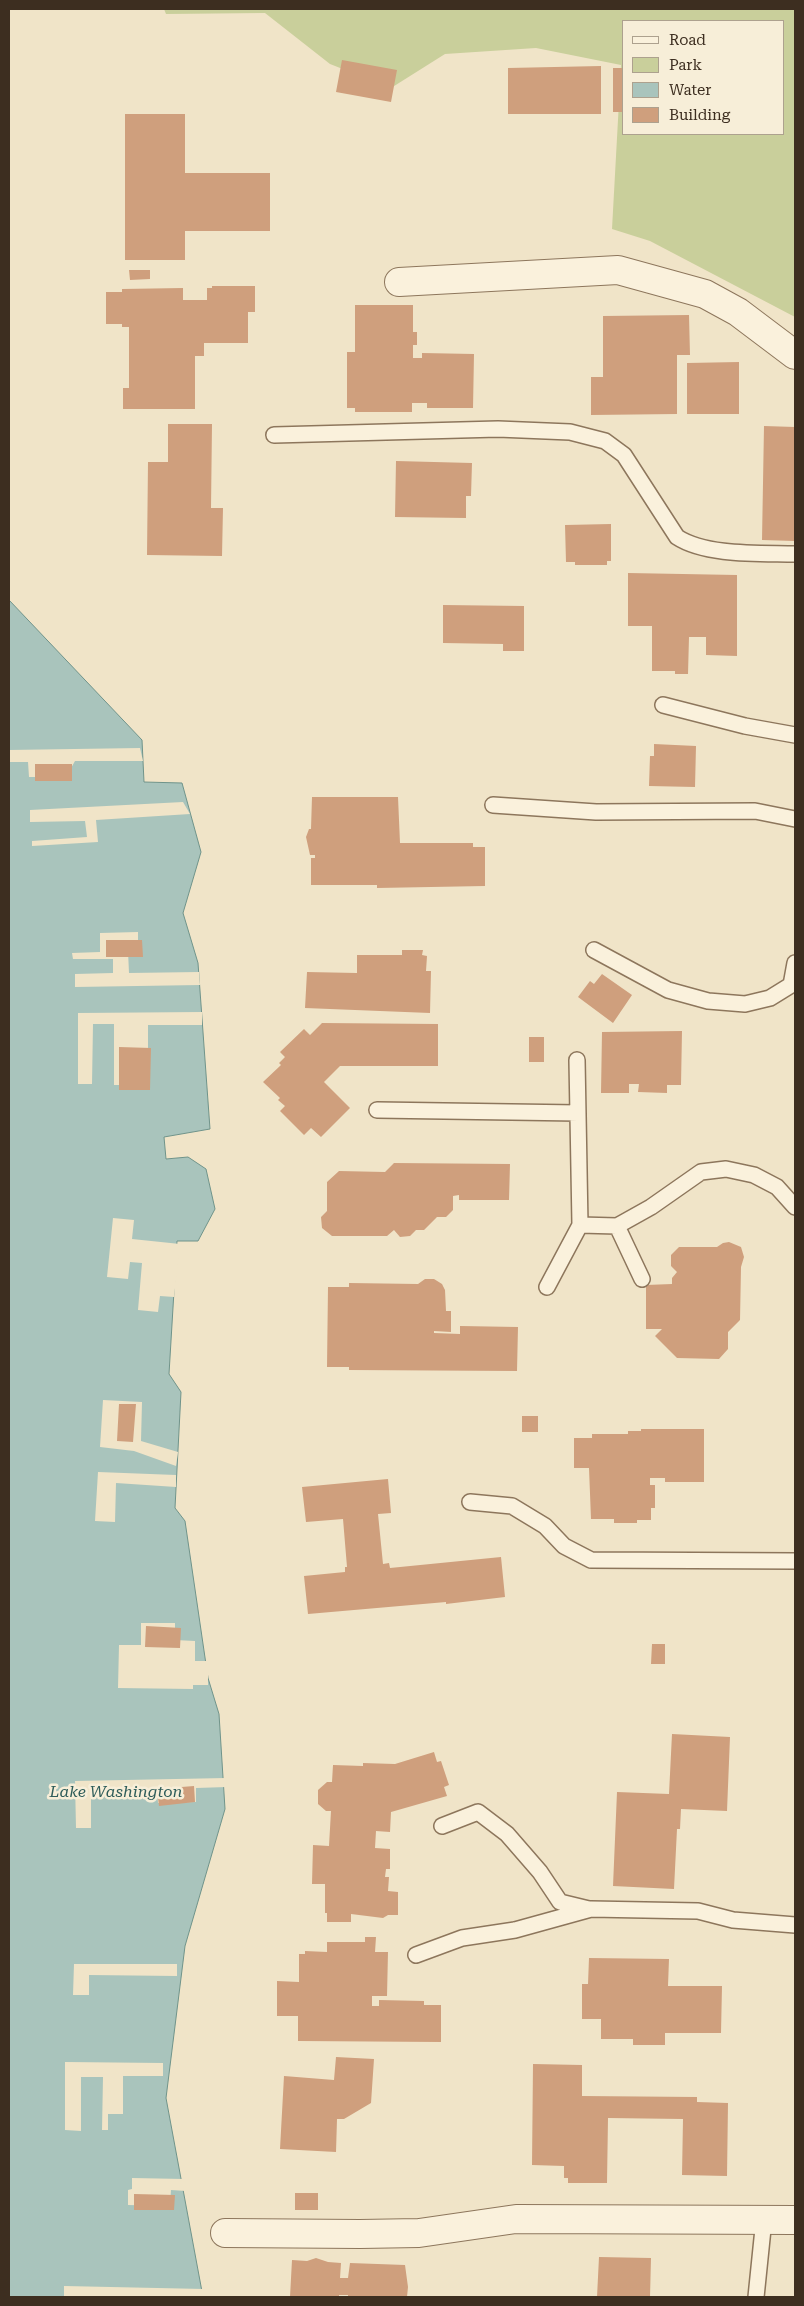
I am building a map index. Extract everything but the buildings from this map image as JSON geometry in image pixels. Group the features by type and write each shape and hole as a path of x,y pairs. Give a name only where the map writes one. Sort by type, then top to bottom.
{"street":[{"path":"399,282 618,270 705,294 738,312 795,355"},
{"path":"225,2232 360,2234 419,2232 516,2219 795,2220"}],"lane":[{"path":"274,435 498,429 570,432 593,437 616,447 624,455 677,536 688,544 735,552 795,554"},
{"path":"663,705 745,726 795,735"},
{"path":"493,805 596,812 755,811 795,819"},
{"path":"594,950 668,990 708,1001 745,1004 770,998 791,985 795,964"},
{"path":"546,1287 580,1225 577,1060"},
{"path":"377,1110 578,1112"},
{"path":"580,1225 617,1226 650,1207 701,1172 726,1168 754,1175 777,1187 795,1207"},
{"path":"617,1226 642,1279"},
{"path":"470,1502 512,1506 545,1526 564,1546 591,1560 795,1561"},
{"path":"442,1826 478,1812 507,1834 540,1872 560,1902 590,1909 698,1911 732,1920 795,1925"},
{"path":"416,1955 462,1938 515,1930 590,1909"},
{"path":"756,2297 764,2219"}],"green space":[{"path":"164,9 795,9 795,317 650,241 612,229 621,65 536,48 445,54 391,88 330,64 265,13 166,14"}],"water":[{"name":"Lake Washington","path":"9,600 142,740 144,782 182,783 201,852 183,913 198,963 210,1129 164,1137 166,1159 188,1157 206,1169 215,1209 198,1241 177,1241 169,1374 181,1392 175,1508 185,1521 208,1678 219,1714 225,1809 185,1946 166,2098 203,2297 9,2297"}],"pier":[{"path":"140,748 143,761 75,761 66,777 29,777 28,762 9,762 9,750"},
{"path":"183,802 190,814 96,820 98,842 32,846 32,841 87,837 85,821 30,822 30,810"},
{"path":"138,932 138,951 128,951 129,973 199,972 200,985 75,987 75,974 113,973 113,959 73,959 72,953 100,952 100,933"},
{"path":"202,1012 202,1025 148,1025 148,1085 114,1085 114,1024 93,1024 92,1084 78,1084 78,1013"},
{"path":"113,1218 134,1220 132,1239 180,1244 174,1297 160,1296 158,1312 138,1310 142,1263 130,1262 128,1279 107,1277"},
{"path":"103,1400 142,1402 141,1441 178,1452 176,1466 134,1451 100,1447"},
{"path":"98,1472 176,1475 176,1487 116,1483 115,1522 95,1521"},
{"path":"141,1623 175,1623 175,1640 195,1641 195,1661 208,1661 208,1685 193,1685 193,1689 118,1688 119,1645 141,1645"},
{"path":"226,1778 227,1787 196,1788 196,1802 158,1803 157,1790 91,1792 91,1828 76,1828 75,1781"},
{"path":"74,1964 177,1964 177,1976 89,1975 89,1995 73,1995"},
{"path":"65,2062 163,2063 163,2076 123,2076 123,2114 108,2114 108,2130 102,2130 103,2077 81,2077 81,2131 65,2130"},
{"path":"132,2178 184,2179 186,2191 171,2190 170,2206 128,2205 128,2190 132,2189"},
{"path":"64,2286 204,2289 205,2297 64,2297"}]}
